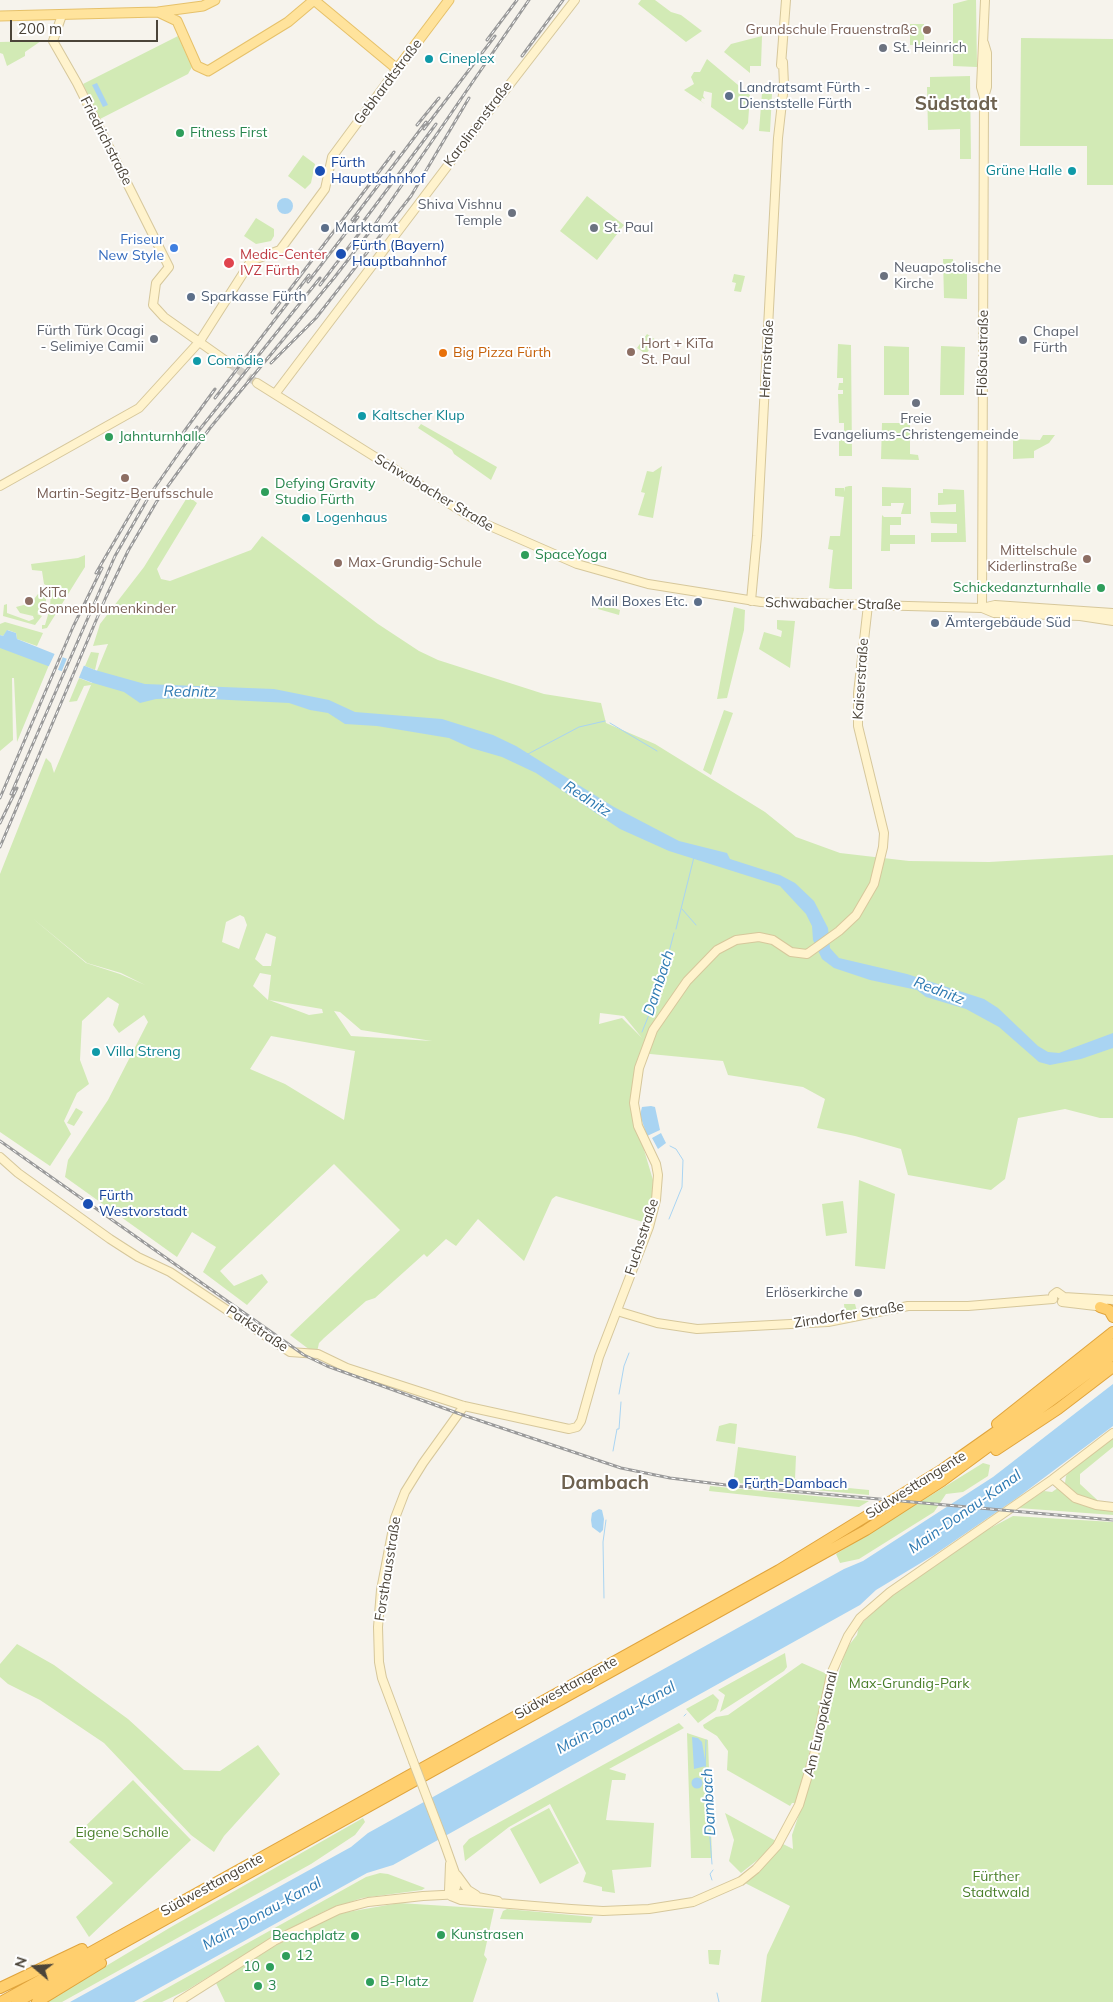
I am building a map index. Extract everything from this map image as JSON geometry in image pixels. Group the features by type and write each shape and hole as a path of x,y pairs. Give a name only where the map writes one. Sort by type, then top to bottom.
{"highway":[{"path":"1100,1307 1109,1310 1113,1317"},
{"name":"Südwesttangente","path":"1,2002 779,1570 942,1469 966,1447 1112,1334"},
{"name":"Südwesttangente","path":"17,2002 784,1578 866,1530 942,1481 1113,1355"},
{"path":"942,1481 956,1476 1035,1424 1113,1367"},
{"path":"37,2002 133,1944 156,1926"},
{"path":"0,1988 104,1938 132,1929"}],"main road":[{"path":"0,16 158,12 204,6 215,0"},
{"path":"158,12 170,16 179,24 202,70 212,70 288,22 314,0 398,69"},
{"name":"Gebhardtstraße","path":"200,341 231,289 251,261 280,250 325,189 328,182 328,165 332,157 449,0"},
{"name":"Karolinenstraße","path":"275,394 575,0"},
{"name":"Herrnstraße","path":"751,601 757,536 780,116 778,96 783,62 786,0"},
{"name":"Flößaustraße","path":"982,608 984,97 987,87 984,0"},
{"path":"179,24 182,14 190,8"},
{"name":"Friedrichstraße","path":"62,15 53,41 77,83 169,267 156,283 152,301 155,310 200,341"},
{"path":"0,486 139,408 200,341 229,363"},
{"name":"Schwabacher Straße","path":"257,383 385,464 493,529 577,564 648,584 751,601 982,608 995,605 1113,613"},
{"name":"Kaiserstraße","path":"868,605 858,693 858,726 878,811"},
{"name":"Schwabacher Straße","path":"982,608 994,613 1080,616 1113,621"},
{"name":"Fuchsstraße","path":"577,1427 581,1422 599,1357 649,1227 656,1200 658,1175 656,1164 638,1126 634,1103 639,1068 652,1030 669,1004 701,965 712,954 728,944 742,939 759,937 773,940 795,954 807,954 856,915 874,884 883,847 884,833 878,811"},
{"name":"Parkstraße","path":"0,1157 18,1173 117,1243 138,1257 170,1272 290,1352 318,1354 347,1368 464,1406 569,1430 577,1427"},
{"name":"Zirndorfer Straße","path":"617,1311 657,1323 692,1329 707,1329 828,1322 908,1306 968,1306 1053,1299 1054,1294 1058,1292 1063,1300"},
{"path":"1063,1300 1113,1300"},
{"path":"1063,1300 1113,1308"},
{"name":"Forsthausstraße","path":"464,1406 404,1492 395,1518 378,1624 379,1662 382,1678 450,1859 456,1873 468,1890 477,1896"},
{"name":"Am Europakanal","path":"451,1896 461,1900 603,1911 661,1908 708,1898 742,1881 756,1870 777,1846 799,1805 814,1755 831,1674 840,1650 854,1626 890,1592 1053,1479 1113,1433"},
{"path":"1053,1479 1075,1498 1096,1505 1113,1507"},
{"name":"Forsthausstraße","path":"450,1859 449,1891 451,1896"},
{"path":"451,1896 456,1887 456,1873"},
{"name":"Am Europakanal","path":"178,2002 274,1941 338,1910 368,1902 402,1898 477,1896 500,1902"}],"green space":[{"path":"641,0 655,0 671,12 681,15 702,31 686,42 638,4"},
{"path":"976,0 977,67 953,66 953,4"},
{"path":"910,24 924,24 924,45 910,45"},
{"path":"178,36 192,67 188,74 100,119 83,84"},
{"path":"762,36 761,66 750,66 750,73 724,52 731,44"},
{"path":"1021,38 1113,39 1113,185 1087,185 1087,146 1020,146"},
{"path":"41,41 25,52 25,56 7,66 3,54 0,53 0,42"},
{"path":"707,59 750,95 748,123 743,130 711,107 712,93 704,91 703,96 705,99 702,98 701,101 705,104 684,90 694,84 691,77 694,72 700,72"},
{"path":"970,76 971,159 960,159 960,129 928,130 927,87 930,87 930,77"},
{"path":"762,93 772,94 770,132 759,131"},
{"path":"303,155 315,164 311,183 305,189 288,176"},
{"path":"587,196 624,225 597,260 560,231"},
{"path":"256,218 274,229 274,236 271,241 256,244 244,236"},
{"path":"943,259 953,259 953,265 967,265 967,299 944,298"},
{"path":"734,274 745,276 741,292 734,291 736,283 732,282"},
{"path":"647,334 656,340 646,354 637,348"},
{"path":"838,344 851,345 852,456 839,456 839,430 844,430 844,423 839,423 838,394 843,394 843,390 838,390 839,383 843,383 843,378 837,378"},
{"path":"884,346 909,347 909,395 884,395"},
{"path":"941,346 965,347 964,395 940,395"},
{"path":"882,423 910,423 910,454 918,455 919,460 881,459"},
{"path":"421,424 497,467 491,480 454,454 452,450 418,428"},
{"path":"1043,435 1055,435 1049,443 1034,451 1034,458 1013,459 1013,439 1040,440"},
{"path":"662,466 653,518 638,515 645,493 641,492 647,471 653,472"},
{"path":"852,486 852,589 835,589 829,588 833,550 828,549 830,536 840,536 844,497 835,496 835,488 844,488 844,492 845,487"},
{"path":"882,487 911,488 911,514 901,514 904,503 891,503 891,506 882,506"},
{"path":"943,489 964,490 966,542 931,542 931,533 957,533 957,524 931,523 930,512 956,512 956,504 938,505 938,493 943,493"},
{"path":"188,496 197,503 157,569 161,579 170,581 251,550 262,536 378,624 419,651 438,660 544,694 601,703 606,723 655,744 765,812 796,837 840,853 909,861 989,862 1113,855 1113,1118 1100,1118 1065,1109 1018,1118 1005,1179 991,1190 908,1175 901,1149 817,1128 825,1099 803,1087 728,1075 723,1061 640,1053 630,1103 653,1180 652,1198 643,1222 556,1196 552,1199 524,1261 478,1219 456,1246 446,1239 427,1257 424,1254 375,1298 366,1301 324,1338 319,1343 317,1352 310,1350 290,1335 400,1230 334,1164 220,1271 234,1286 262,1274 268,1282 247,1305 203,1272 216,1247 192,1232 177,1257 65,1177 68,1160 108,1100 148,1022 144,1015 119,1033 113,1025 119,1004 108,997 82,1021 80,1060 89,1084 77,1093 64,1121 71,1134 50,1166 0,1132 0,874 46,758 51,763 54,773 91,685 84,686 77,701 69,702 79,678 92,683 108,644 93,646 100,624 144,567","holes":["240,915 244,917 247,925 239,949 222,942 226,922","31,917 87,963 121,973 145,985 120,974 86,963","266,933 276,937 271,966 263,966 255,959","260,973 271,975 268,1000 253,986","269,1000 322,1009 323,1013 309,1015","334,1011 340,1012 361,1030 432,1041 351,1036","600,1013 624,1016 642,1038 622,1018 599,1024","271,1036 355,1051 344,1120 285,1084 250,1069"]},
{"path":"882,515 884,517 901,517 901,525 890,525 890,535 915,535 915,544 890,544 890,551 881,551"},
{"path":"85,555 85,567 47,628 42,629 50,608 51,588 44,584 42,571 32,570 31,564 78,558"},
{"path":"38,594 46,595 46,603 45,610 37,614 42,616 35,625 3,616 4,605 7,604 7,613 29,621 34,619 33,616 20,613 16,607 31,603"},
{"path":"600,604 620,610 619,615 598,609"},
{"path":"734,607 745,610 744,630 727,698 717,699"},
{"path":"777,620 795,621 790,668 759,649 764,632 781,637 782,631 777,629"},
{"path":"5,622 43,633 37,646 17,639 16,633 8,630 3,636 0,635 0,624"},
{"path":"0,647 49,665 17,742 14,678 12,678 13,740 0,751"},
{"path":"91,652 99,653 95,670 85,666"},
{"path":"724,710 733,713 711,775 703,770"},
{"path":"76,1108 83,1112 74,1126 67,1123"},
{"path":"859,1180 895,1194 885,1269 855,1266"},
{"path":"843,1201 847,1233 826,1236 822,1204"},
{"path":"844,1304 855,1304 857,1311 845,1314"},
{"path":"730,1423 737,1424 735,1444 716,1441 719,1426"},
{"path":"1113,1437 1113,1447 1080,1474 1080,1484 1107,1509 1113,1510 1113,1515 1018,1508 1044,1491 1052,1492 1065,1483 1066,1476 1071,1469"},
{"path":"738,1447 796,1456 795,1479 838,1487 869,1490 869,1495 739,1483 738,1478 734,1477"},
{"path":"983,1463 990,1465 988,1476 963,1492 946,1494 934,1512 859,1559 840,1563 836,1554"},
{"path":"710,1486 869,1501 859,1507 709,1491"},
{"name":"Fürther Stadtwald","path":"1013,1516 1113,1522 1113,2002 761,2002 767,1955 790,1906 745,1883 783,1844 793,1849 792,1835 818,1758 825,1726 827,1727 834,1689 846,1649 857,1635 859,1626 888,1598 981,1533"},
{"path":"17,1644 54,1665 128,1719 184,1770 220,1771 258,1745 280,1774 224,1836 214,1852 191,1835 104,1743 40,1700 8,1684 0,1677 0,1664"},
{"path":"785,1653 787,1667 784,1671 720,1712 725,1695 718,1690"},
{"path":"802,1663 827,1674 804,1776 795,1803 792,1803 790,1806 727,1770 728,1751 717,1736 704,1728 703,1725 716,1717 728,1715"},
{"path":"713,1694 719,1700 716,1710 698,1723 686,1709"},
{"path":"679,1723 684,1728 609,1769 626,1774 625,1780 612,1780 606,1820 654,1823 651,1867 612,1870 615,1893 602,1891 602,1887 583,1882 586,1873 550,1804 509,1827 465,1861 463,1846 469,1839"},
{"path":"687,1733 708,1740 712,1858 691,1858"},
{"name":"Eigene Scholle","path":"133,1780 191,1840 89,1937 76,1917 113,1883 69,1842"},
{"path":"549,1808 579,1863 540,1884 510,1829"},
{"path":"725,1813 776,1841 760,1858 741,1873 729,1861 734,1840"},
{"path":"363,1818 365,1822 355,1835 311,1864 62,2002 46,2002 171,1927"},
{"path":"380,1873 388,1874 425,1888 422,1890 362,1898 327,1910 275,1936 187,1990 162,2002 142,2002 366,1877"},
{"path":"399,1903 494,1909 484,1955 487,1959 473,2002 225,2002 216,1983 273,1947 314,1925 342,1913"},
{"path":"507,1909 593,1917 591,1923 500,1919 503,1911"},
{"path":"708,1950 721,1950 719,1965 709,1964"}],"water":[{"path":"97,83 108,105 103,107 92,85"},
{"path":"285,198 293,206 285,214 277,206"},
{"name":"Rednitz","path":"7,630 16,633 17,639 95,670 145,684 274,689 329,700 355,712 442,719 493,735 516,746 614,807 679,841 727,853 730,859 780,875 795,883 814,901 828,928 830,948 839,958 907,974 984,999 998,1008 1038,1046 1048,1052 1059,1053 1113,1033 1113,1048 1081,1059 1050,1065 1039,1062 999,1027 966,1009 926,997 917,990 870,980 834,968 822,959 813,940 812,926 806,914 780,886 669,851 620,829 536,773 502,757 471,748 449,738 377,726 345,724 328,713 310,710 289,703 190,698 156,699 140,703 124,692 93,683 0,648 0,635 3,636"},
{"path":"642,1107 655,1107 660,1130 647,1136 640,1115"},
{"path":"661,1133 666,1143 658,1149 652,1138"},
{"name":"Main-Donau-Kanal","path":"1113,1384 1113,1426 1017,1498 934,1555 876,1590 860,1605 393,1865 367,1873 134,2002 70,2002 351,1847 368,1833 844,1569 863,1561 993,1477"},
{"path":"599,1509 602,1510 604,1519 603,1530 600,1533 592,1527 591,1520 592,1513"},
{"path":"692,1737 698,1738 702,1742 706,1766 694,1769"},
{"path":"697,1777 703,1783 697,1789 691,1783"}],"pier":[{"path":"56,651 64,654 57,672 48,668"},
{"path":"68,656 85,663 78,680 61,673"}],"waterway":[{"path":"528,754 579,727 605,721"},
{"path":"610,723 657,751"},
{"name":"Dambach","path":"676,929 694,857"},
{"path":"682,909 696,925"},
{"name":"Dambach","path":"642,1032 659,990 674,933"},
{"name":"Dambach","path":"669,1219 682,1187 683,1160 676,1149 670,1146"},
{"name":"Dambach","path":"619,1394 624,1366 629,1353"},
{"name":"Dambach","path":"613,1451 617,1429 619,1429 621,1402"},
{"name":"Dambach","path":"604,1598 603,1542 606,1520"},
{"name":"Dambach","path":"706,1740 705,1773 712,1864"},
{"name":"Dambach","path":"712,1880 710,1874 713,1870"},
{"name":"Dambach","path":"717,1993 719,2002"}],"tunnel":[{"path":"229,363 257,383"}],"railway":[{"path":"487,40 517,0"},
{"path":"0,847 106,597 128,551 157,501 210,428 334,278 371,230 529,0"},
{"path":"522,56 563,0"},
{"path":"424,129 495,36"},
{"path":"417,125 439,98"},
{"path":"271,363 316,318 411,196 469,98"},
{"path":"352,220 426,122"},
{"path":"357,230 436,124"},
{"path":"272,313 394,152"},
{"path":"308,282 358,217"},
{"path":"320,285 364,227"},
{"path":"215,398 309,275"},
{"path":"196,434 320,278"},
{"path":"183,433 215,389"},
{"path":"11,794 115,556 151,493 197,427"},
{"path":"96,573 141,496"},
{"path":"0,798 73,627 102,568"},
{"path":"0,823 17,788"},
{"path":"0,1141 304,1355 327,1366 460,1414 621,1468 670,1478 734,1486 1113,1520"}],"place":[{"name":"Grundschule Frauenstraße","path":"927,30"},
{"name":"St. Heinrich","path":"883,48"},
{"name":"Cineplex","path":"429,59"},
{"name":"Landratsamt Fürth - Dienststelle Fürth","path":"729,96"},
{"name":"Fitness First","path":"180,133"},
{"name":"Fürth Hauptbahnhof","path":"320,171"},
{"name":"Grüne Halle","path":"1072,171"},
{"name":"Shiva Vishnu Temple","path":"512,213"},
{"name":"Marktamt","path":"325,228"},
{"name":"St. Paul","path":"594,228"},
{"name":"Friseur New Style","path":"174,248"},
{"name":"Fürth (Bayern) Hauptbahnhof","path":"341,254"},
{"name":"Medic-Center IVZ Fürth","path":"229,263"},
{"name":"Neuapostolische Kirche","path":"884,276"},
{"name":"Sparkasse Fürth","path":"191,297"},
{"name":"Fürth Türk Ocagi - Selimiye Camii","path":"154,339"},
{"name":"Chapel Fürth","path":"1023,340"},
{"name":"Hort + KiTa St. Paul","path":"631,352"},
{"name":"Big Pizza Fürth","path":"443,353"},
{"name":"Comödie","path":"197,361"},
{"name":"Freie Evangeliums-Christengemeinde","path":"916,403"},
{"name":"Kaltscher Klup","path":"362,416"},
{"name":"Jahnturnhalle","path":"109,437"},
{"name":"Martin-Segitz-Berufsschule","path":"125,478"},
{"name":"Defying Gravity Studio Fürth","path":"265,492"},
{"name":"Logenhaus","path":"306,518"},
{"name":"SpaceYoga","path":"525,555"},
{"name":"Mittelschule Kiderlinstraße","path":"1087,559"},
{"name":"Max-Grundig-Schule","path":"338,563"},
{"name":"Schickedanzturnhalle","path":"1101,588"},
{"name":"KiTa Sonnenblumenkinder","path":"29,601"},
{"name":"Mail Boxes Etc.","path":"698,602"},
{"name":"Ämtergebäude Süd","path":"935,623"},
{"name":"Villa Streng","path":"96,1052"},
{"name":"Fürth Westvorstadt","path":"88,1204"},
{"name":"Erlöserkirche","path":"858,1293"},
{"name":"Fürth-Dambach","path":"733,1484"},
{"name":"Kunstrasen","path":"441,1935"},
{"name":"Beachplatz","path":"355,1936"},
{"name":"12","path":"286,1956"},
{"name":"10","path":"270,1967"},
{"name":"B-Platz","path":"370,1982"},
{"name":"3","path":"258,1986"}],"district":[{"name":"Südstadt","path":"956,104"},
{"name":"Dambach","path":"605,1483"}],"park label":[{"name":"Max-Grundig-Park","path":"909,1684"}]}
